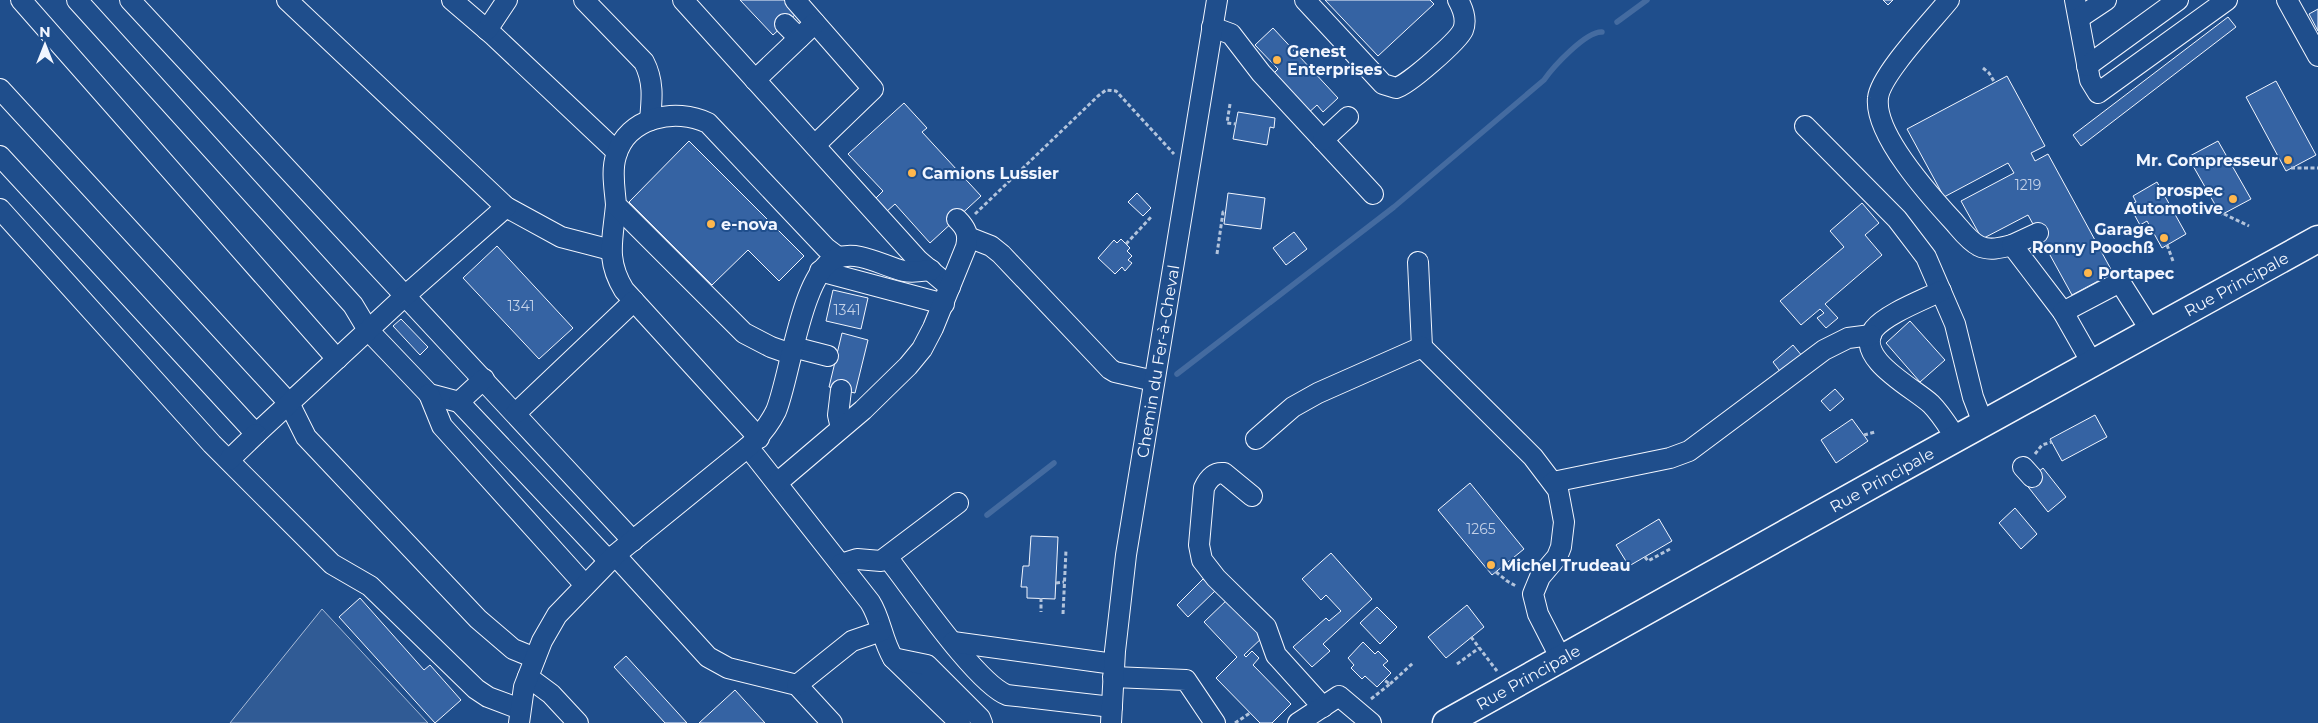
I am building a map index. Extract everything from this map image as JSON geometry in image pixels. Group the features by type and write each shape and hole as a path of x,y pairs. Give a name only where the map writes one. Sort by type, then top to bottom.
{"main road":[{"name":"Rue Principale","path":"1446,723 1983,423 2318,239"}],"street":[{"path":"21,0 337,359"},
{"path":"77,0 353,305 368,330 429,394 442,426 585,585"},
{"path":"130,0 484,378 633,541"},
{"path":"287,0 506,207 561,237 611,250"},
{"path":"452,0 487,30 617,152"},
{"path":"487,30 507,0"},
{"path":"584,0 644,62 652,85 650,120"},
{"path":"683,0 918,260 931,270 947,295"},
{"path":"795,0 873,89 815,146"},
{"name":"Chemin du Fer-à-Cheval","path":"1111,715 1126,555 1217,0"},
{"path":"1442,0 1464,24"},
{"path":"1310,2 1345,32 1383,84 1396,88 1409,82 1459,36 1464,24 1463,12 1458,0"},
{"path":"1950,0 1885,79 1878,98 1880,117 1905,164 1923,189 1974,243 1988,249 2012,245 2038,233"},
{"path":"2106,0 2077,9 2090,80 2098,93 2227,0"},
{"path":"2088,66 2178,0"},
{"path":"2286,0 2318,56"},
{"path":"755,80 792,31 815,23"},
{"path":"1212,27 1231,34 1267,73 1323,140 1373,194"},
{"path":"0,89 289,404 306,437 478,619 513,649 578,723"},
{"path":"838,257 826,248 708,123 690,116 678,114 650,120 633,131 617,152 614,167 616,206 611,250 611,260 616,278 753,442 777,483 870,602 875,610 886,648 892,658 960,723"},
{"path":"1323,140 1348,117"},
{"path":"1805,126 1917,242 1926,257 1955,324 1973,397 1983,423"},
{"path":"0,156 256,434"},
{"path":"616,206 744,333 792,350 828,356"},
{"path":"228,460 406,295 506,207"},
{"path":"0,209 228,460 332,564 370,586 476,689 519,716 531,668 542,640 557,615 612,558 753,442 776,410 803,311 820,271 829,261 838,257 857,256 905,271 931,270"},
{"path":"777,483 841,428 908,366 922,349 947,295 963,227 1001,254 1110,369 1115,372 1154,381"},
{"path":"2012,245 2063,312 2092,363"},
{"path":"1418,262 1422,346 1533,457 1558,490 1564,522 1561,547 1556,557 1540,577 1533,594 1538,614 1561,659"},
{"path":"820,271 947,295"},
{"path":"2063,312 2120,282 2151,331"},
{"path":"1941,291 1893,325 1875,328 1871,335 1872,351 1876,360 1930,403 1956,438"},
{"path":"516,413 634,301"},
{"path":"1553,482 1670,458 1689,451 1824,350 1848,338 1871,335"},
{"path":"1256,440 1287,412 1318,393 1422,346"},
{"path":"459,402 484,378"},
{"path":"841,390 838,415 841,428"},
{"path":"429,394 459,402 708,657 728,668 797,685 832,723"},
{"path":"1252,496 1224,473 1215,474 1207,482 1204,488 1199,550 1202,560 1212,581 1266,627 1276,654 1323,707"},
{"path":"841,564 857,558 881,561 958,503"},
{"path":"887,557 954,642 991,686 999,692 1111,715"},
{"path":"797,685 852,641 881,631"},
{"path":"954,642 1114,670 1186,680 1215,723"},
{"path":"892,658 927,665 980,718 982,723"},
{"path":"1298,723 1339,696 1371,723"}],"path":[{"path":"1983,68 1989,73 1995,83"},
{"path":"963,227 1106,90 1116,91 1180,161 1190,167"},
{"path":"1230,104 1227,123 1236,124"},
{"path":"2292,168 2318,168"},
{"path":"1217,254 1223,212 1226,212"},
{"path":"2224,214 2249,226"},
{"path":"1126,244 1151,217"},
{"path":"2167,245 2173,261"},
{"path":"1864,436 1875,432"},
{"path":"2030,467 2037,450 2042,445 2052,442"},
{"path":"1645,557 1648,561 1670,549"},
{"path":"1062,614 1066,550"},
{"path":"1496,572 1502,577"},
{"path":"1056,583 1064,582"},
{"path":"1040,598 1040,612"},
{"path":"1471,638 1497,671"},
{"path":"1457,664 1479,648"},
{"path":"1371,699 1413,663"},
{"path":"1384,680 1390,684"},
{"path":"1235,723 1250,713"}],"shaded area":[{"path":"322,609 428,723 230,723"}],"building":[{"path":"740,0 784,0 797,13 773,35"},
{"path":"1325,0 1430,0 1434,4 1378,56"},
{"path":"1883,0 1893,0 1888,5"},
{"path":"2318,9 2318,31 2309,14"},
{"path":"2228,17 2236,27 2081,146 2073,135"},
{"path":"1273,28 1338,98 1323,112 1317,105 1306,115 1270,77 1278,69 1255,45"},
{"path":"2007,76 2045,146 2031,153 2035,161 2048,154 2113,273 2072,295 2028,215 1982,239 1961,201 2014,173 2008,163 1944,197 1907,129"},
{"path":"2276,81 2316,155 2286,171 2246,97"},
{"name":"Camions Lussier","path":"904,103 927,128 922,132 981,196 930,243 895,204 886,212 875,199 883,191 848,154"},
{"path":"1238,112 1275,118 1274,128 1270,127 1267,145 1233,139"},
{"name":"e-nova","path":"689,141 804,256 779,281 748,250 712,285 629,202"},
{"path":"2218,141 2251,199 2221,215 2188,157"},
{"path":"2157,182 2186,234 2162,248 2147,221 2140,225 2129,205 2136,202 2133,196"},
{"path":"1137,193 1151,208 1143,216 1128,202"},
{"path":"1228,193 1265,198 1261,229 1224,224"},
{"path":"1862,203 1879,223 1865,235 1882,255 1825,304 1838,318 1826,328 1817,318 1824,313 1820,309 1801,325 1780,301 1844,247 1830,231"},
{"path":"1294,232 1307,249 1286,265 1273,248"},
{"path":"1121,239 1130,248 1127,251 1132,256 1128,260 1132,263 1125,271 1122,267 1115,274 1098,258 1114,240 1117,243"},
{"path":"497,246 573,328 539,359 463,278"},
{"path":"833,290 868,298 861,329 826,321"},
{"path":"401,319 428,347 420,355 393,326"},
{"path":"1910,321 1945,360 1920,382 1886,343"},
{"path":"842,333 868,340 855,393 829,387"},
{"path":"1793,345 1803,357 1782,374 1773,362"},
{"path":"1835,389 1844,399 1830,411 1821,401"},
{"path":"2095,415 2107,437 2062,461 2050,439"},
{"path":"1852,419 1868,441 1836,463 1821,440"},
{"path":"2043,468 2066,497 2048,512 2025,483"},
{"path":"1470,483 1524,549 1492,575 1438,510"},
{"path":"2015,508 2037,534 2021,549 1999,523"},
{"path":"1659,519 1672,541 1629,566 1616,545"},
{"path":"1031,536 1058,537 1055,599 1027,598 1027,587 1021,587 1023,566 1029,566"},
{"path":"1331,553 1372,599 1323,644 1330,651 1312,667 1293,647 1326,618 1329,621 1341,611 1326,595 1321,600 1302,579"},
{"path":"1203,579 1215,591 1188,617 1177,605"},
{"path":"360,598 424,670 430,665 461,700 435,723 339,617"},
{"path":"1229,598 1265,635 1244,655 1246,657 1252,651 1259,658 1253,665 1291,704 1272,723 1260,723 1216,678 1237,657 1204,622"},
{"path":"1467,605 1484,627 1446,658 1428,637"},
{"path":"1377,607 1397,627 1380,644 1360,623"},
{"path":"1363,642 1375,654 1378,651 1388,661 1383,665 1391,673 1377,687 1365,676 1362,679 1351,668 1354,665 1348,658"},
{"path":"626,656 687,723 665,723 614,667"},
{"path":"735,690 765,723 699,723"}],"waterway":[{"path":"1617,22 1647,0"},
{"path":"1177,374 1394,207 1544,80 1579,43 1595,33 1602,32"},
{"path":"987,515 1054,463"}],"place":[{"name":"Genest Enterprises","path":"1277,60"},
{"name":"Mr. Compresseur","path":"2288,160"},
{"name":"Camions Lussier","path":"912,173"},
{"name":"prospec Automotive","path":"2233,199"},
{"name":"e-nova","path":"711,224"},
{"name":"Garage Ronny Poochß","path":"2164,238"},
{"name":"Portapec","path":"2088,273"},
{"name":"Michel Trudeau","path":"1491,565"}]}
